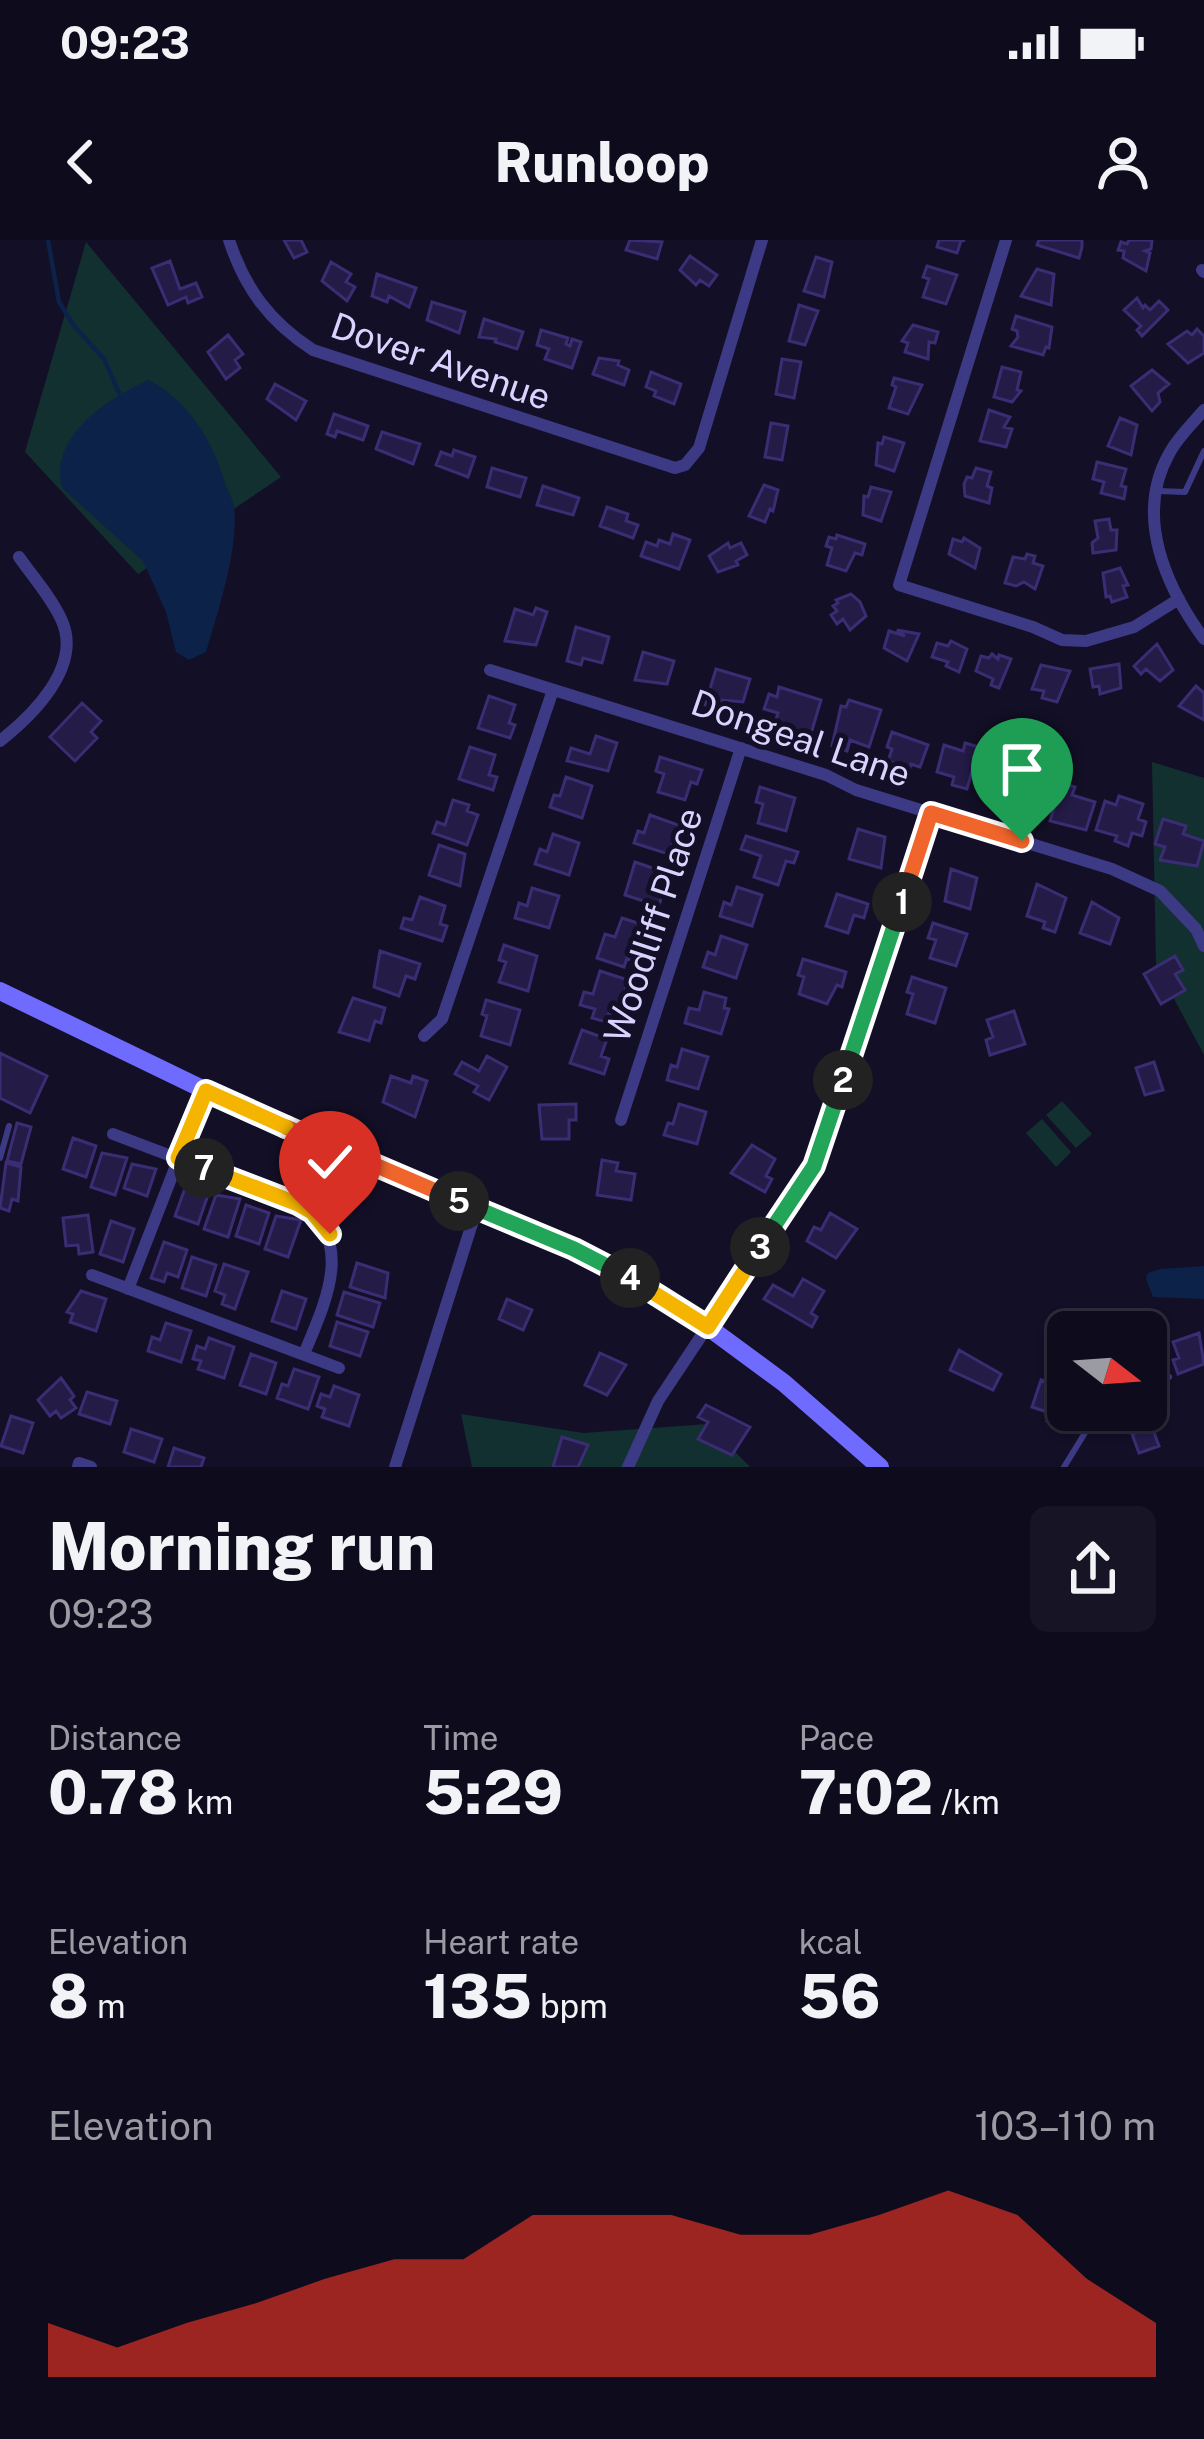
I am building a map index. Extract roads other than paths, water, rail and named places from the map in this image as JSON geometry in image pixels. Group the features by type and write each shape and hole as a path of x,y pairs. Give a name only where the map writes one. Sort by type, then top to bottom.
{"street":[{"name":"Dover Avenue","path":"229,240 254,297 290,335 313,350 663,467 685,465 699,448 762,240"},
{"path":"1006,240 899,585 1062,640 1086,641 1134,627 1179,598"},
{"path":"1204,410 1167,457 1154,536 1179,598 1204,639"},
{"path":"0,741 33,711 60,673 66,655 61,618 19,557"},
{"name":"Dongeal Lane","path":"490,670 1112,869 1160,891 1196,929 1204,946"},
{"path":"424,1036 442,1019 553,690"},
{"name":"Woodliff Place","path":"621,1120 741,748"},
{"path":"628,1467 658,1401 814,1166 931,813"},
{"path":"0,991 206,1091 615,1269 708,1327 804,1398 880,1467"},
{"path":"128,1289 206,1091"},
{"path":"113,1134 312,1212 330,1234 335,1253 304,1354"},
{"path":"394,1467 477,1208"},
{"path":"92,1275 339,1368"},
{"path":"78,1467 79,1462 91,1467"}],"lane":[{"path":"1158,491 1185,492 1204,451"},
{"path":"0,1158 9,1126"},
{"path":"1064,1467 1087,1431"}],"water":[{"path":"149,380 175,398 196,422 213,450 234,506 231,560 216,618 206,652 189,660 176,652 166,612 143,561 62,488 64,452 85,421"},
{"path":"1204,1266 1204,1299 1153,1297 1148,1273"}],"waterway":[{"path":"48,240 59,302 104,359 119,393"}]}
